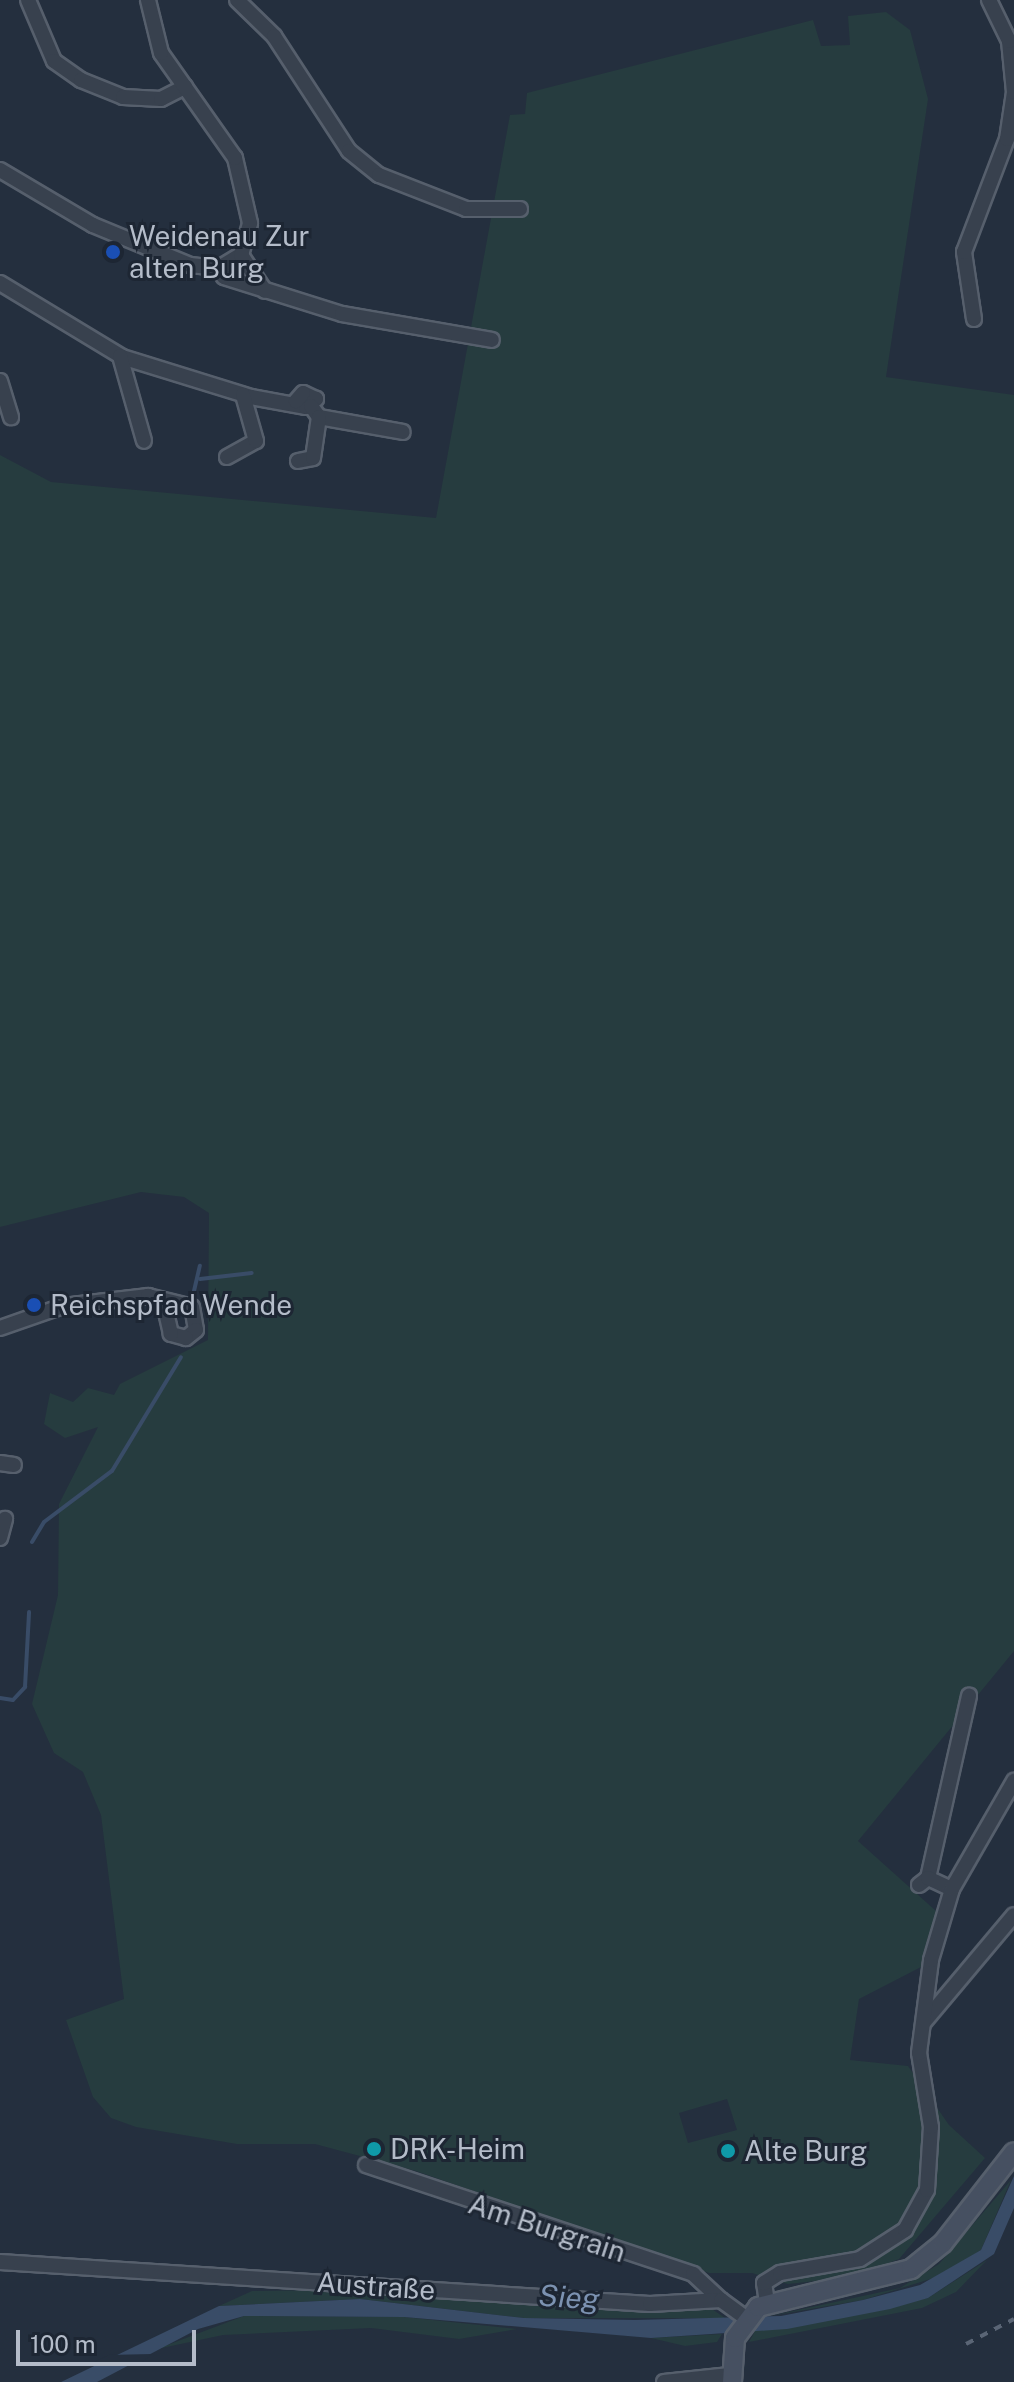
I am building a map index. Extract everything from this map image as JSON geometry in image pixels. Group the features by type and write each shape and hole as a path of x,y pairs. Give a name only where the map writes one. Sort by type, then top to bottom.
{"street":[{"path":"28,0 54,61 81,80 123,97 161,99 185,87"},
{"path":"0,170 127,241 206,270 219,268 241,255 250,223 242,178 226,142 161,53 148,0"},
{"path":"237,0 274,36 349,151 379,175 466,209 520,209"},
{"path":"974,319 964,252 1002,153 1014,92 1009,41 989,0"},
{"path":"241,255 265,291"},
{"path":"219,268 224,277 342,314 492,340"},
{"path":"0,283 120,356 243,395 296,401 315,411 403,432"},
{"path":"120,356 144,441"},
{"path":"0,381 11,417"},
{"path":"227,457 256,441 243,395"},
{"path":"298,461 313,458 315,411"},
{"path":"0,1328 63,1306 148,1296"},
{"path":"0,1538 5,1519"},
{"path":"952,1889 924,1882 969,1696"},
{"path":"664,2382 731,2378 733,2343 764,2283 780,2273 860,2259 912,2217 932,2160 919,2053 931,1960 952,1889 1014,1781"},
{"path":"925,2021 1014,1915"},
{"path":"721,2300 752,2309 876,2283 911,2269 943,2243 1014,2152"},
{"name":"Am Burgrain","path":"366,2165 693,2274 721,2300"},
{"name":"Austraße","path":"0,2262 650,2304 721,2300"}],"green space":[{"path":"886,12 910,30 928,99 886,377 1014,395 1014,1651 858,1841 936,1911 921,1967 859,1999 850,2060 908,2066 949,2125 985,2158 899,2259 853,2277 788,2284 752,2273 709,2273 416,2171 315,2144 237,2144 136,2127 111,2118 93,2097 66,2020 124,1999 101,1815 83,1772 54,1753 32,1704 58,1595 59,1504 98,1427 65,1438 44,1424 50,1393 73,1402 88,1388 114,1395 120,1384 208,1340 209,1213 184,1197 141,1192 0,1227 0,455 51,482 436,518 510,115 525,114 527,93 813,20 821,46 850,45 848,16","holes":["727,2099 737,2130 688,2143 679,2113"]},
{"path":"1011,2180 981,2250 940,2276 863,2300 770,2316 900,2288 939,2264"},
{"path":"987,2260 956,2292 922,2308 749,2342 755,2331 928,2298"},
{"path":"331,2290 709,2307 725,2318 524,2318 360,2299 219,2306 252,2291"},
{"path":"244,2316 404,2317 517,2329 459,2339 371,2328 223,2335 157,2349"},
{"path":"722,2334 717,2342 685,2346 651,2338"}],"water":[{"path":"1014,2176 1014,2208 994,2254 928,2298 890,2309 787,2329 651,2338 404,2317 244,2316 198,2329 97,2382 61,2382 219,2306 360,2299 524,2318 635,2320 781,2316 863,2300 920,2285 981,2250"}],"pier":[{"path":"152,2354 141,2363 91,2364 108,2355"}],"waterway":[{"path":"194,1291 200,1266"},
{"path":"200,1279 252,1273"},
{"path":"32,1542 44,1522 112,1471 181,1357"},
{"path":"0,1698 13,1700 25,1687 29,1612"}],"railway":[{"path":"966,2344 1014,2319"}],"place":[{"name":"Weidenau Zur alten Burg","path":"113,252"},
{"name":"Reichspfad Wende","path":"34,1305"},
{"name":"DRK-Heim","path":"374,2149"},
{"name":"Alte Burg","path":"728,2151"}],"water label":[{"name":"Sieg","path":"569,2297"}]}
